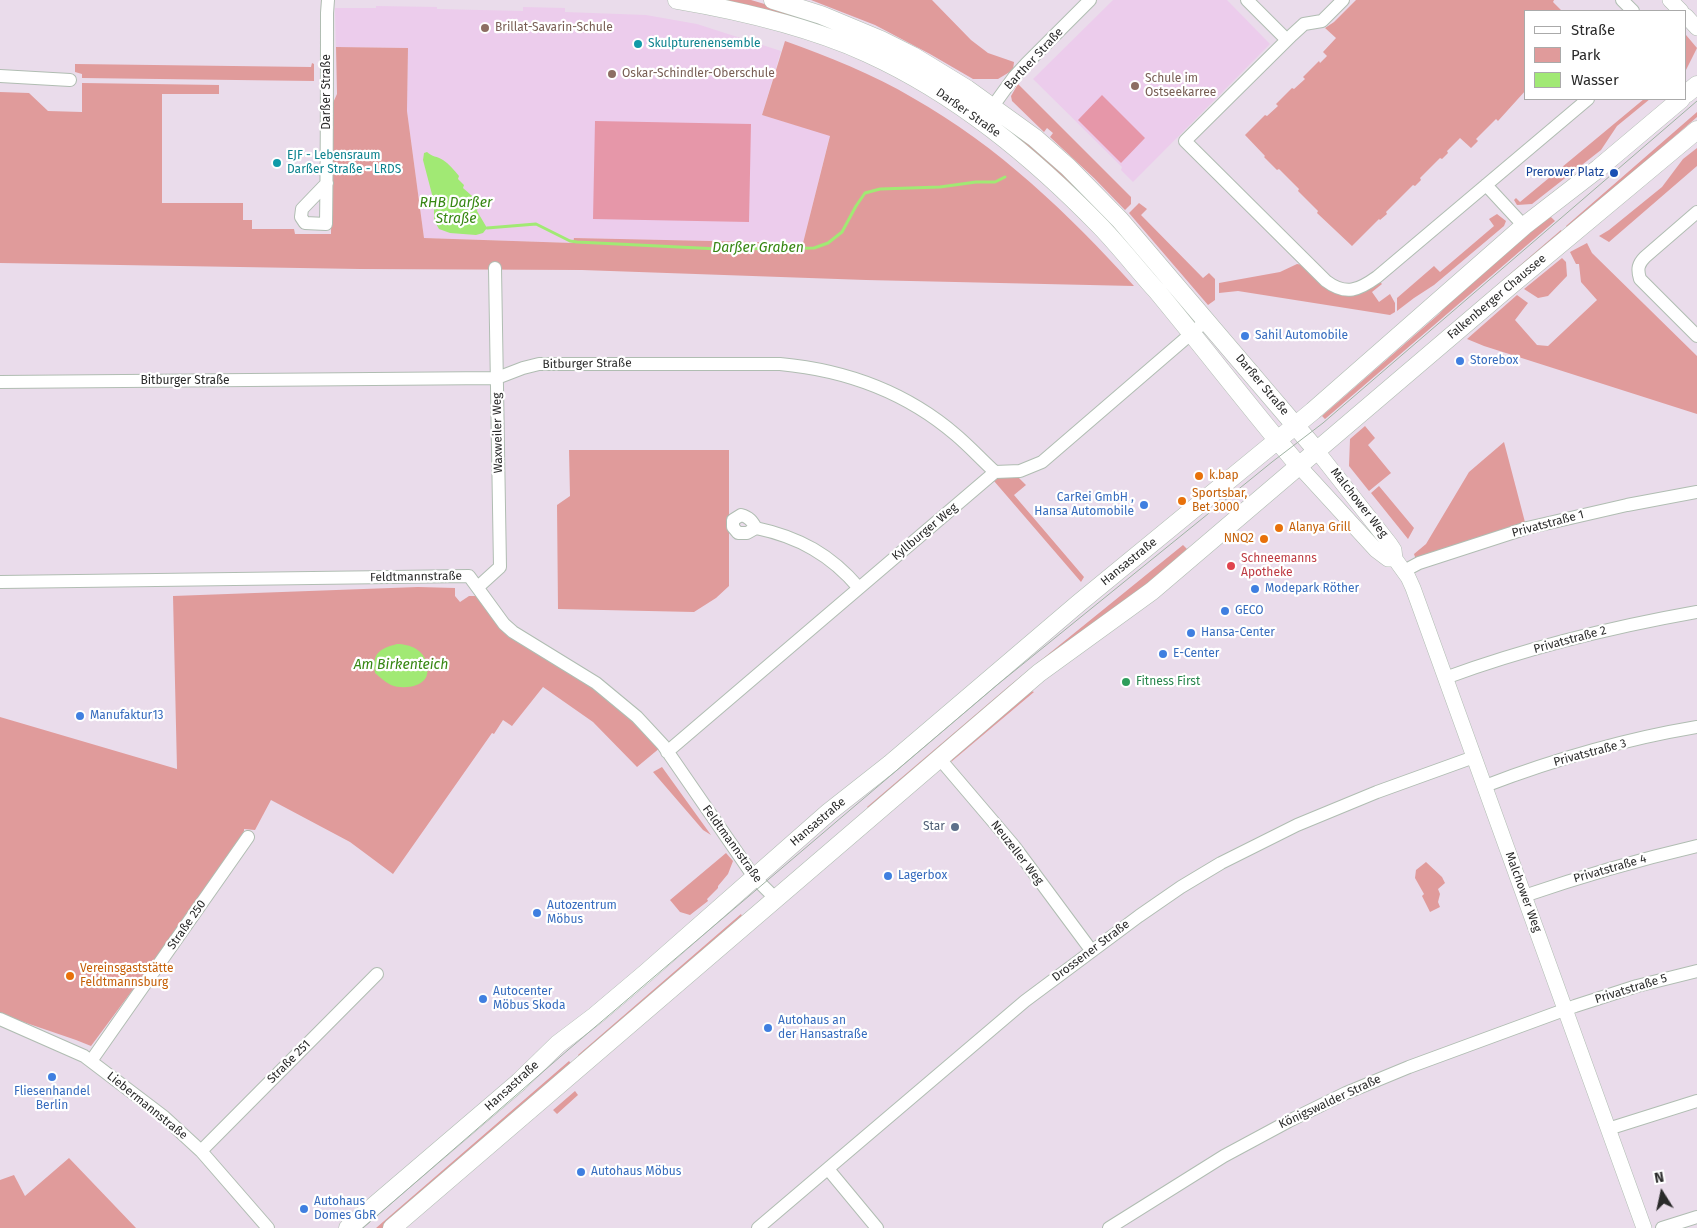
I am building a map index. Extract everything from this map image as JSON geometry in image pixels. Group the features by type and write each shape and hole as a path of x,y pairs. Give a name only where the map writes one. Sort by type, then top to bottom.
{"main road":[{"name":"Darßer Straße","path":"677,0 751,14 824,36 867,53 916,78 982,121 1057,184 1102,228 1192,333 1299,466"},
{"name":"Darßer Straße","path":"773,0 822,14 881,40 941,73 993,106 1035,138 1076,174 1120,220 1318,450"},
{"path":"1687,93 1697,85"},
{"path":"1296,425 1524,226 1599,168 1679,100"},
{"name":"Falkenberger Chaussee","path":"1299,466 1570,235 1697,130"},
{"name":"Hansastraße","path":"348,1228 519,1082 558,1044 610,1004 829,812 890,764 1079,603 1296,425"},
{"path":"392,1228 1039,673 1152,590 1299,466"}],"street":[{"name":"Darßer Straße","path":"327,184 328,0"},
{"name":"Barther Straße","path":"982,121 1014,76 1090,0"},
{"path":"1247,0 1287,40"},
{"path":"1343,0 1322,21 1304,24 1185,142 1326,281 1341,290 1363,287 1587,100"},
{"path":"1622,0 1632,10"},
{"path":"1670,0 1680,10"},
{"path":"1687,17 1697,28"},
{"path":"0,76 70,80"},
{"path":"1486,185 1524,226"},
{"path":"1697,212 1645,257 1639,265 1638,271 1640,278 1697,336"},
{"name":"Waxweiler Weg","path":"478,587 500,568 495,268"},
{"path":"995,472 1020,472 1042,462 1207,320"},
{"name":"Bitburger Straße","path":"0,382 497,378 539,364 780,364 808,367 841,374 900,397 941,423 995,472"},
{"name":"Malchower Weg","path":"1318,450 1390,544 1394,550 1395,559 1408,577 1416,596 1644,1228"},
{"name":"Malchower Weg","path":"1299,466 1376,550 1388,559 1395,559"},
{"name":"Kyllburger Weg","path":"667,752 995,472"},
{"name":"Privatstraße 1","path":"1404,571 1419,563 1527,528 1627,504 1697,492"},
{"path":"756,528 788,537 810,546 846,572 860,588"},
{"name":"Feldtmannstraße","path":"0,582 469,576 504,624 513,632 596,682 637,717 663,745 754,877 776,899"},
{"name":"Privatstraße 2","path":"1445,678 1585,635 1697,612"},
{"name":"Privatstraße 3","path":"1485,786 1545,765 1594,751 1697,728"},
{"name":"Drossener Straße","path":"758,1228 1024,1001 1091,950 1182,887 1221,863 1296,825 1377,792 1474,757"},
{"name":"Neuzeller Weg","path":"939,758 1014,846 1091,950"},
{"name":"Straße 250","path":"92,1061 248,837"},
{"name":"Privatstraße 4","path":"1524,896 1588,874 1644,858 1697,846"},
{"name":"Privatstraße 5","path":"1566,1010 1637,986 1697,971"},
{"name":"Straße 251","path":"201,1151 377,974"},
{"name":"Königswalder Straße","path":"1109,1228 1224,1156 1289,1120 1408,1066 1566,1010"},
{"name":"Liebermannstraße","path":"0,1019 84,1056 163,1116 201,1151 268,1228"},
{"path":"1608,1129 1697,1101"},
{"path":"828,1170 878,1228"},
{"path":"1662,1228 1697,1217"}],"shaded area":[{"name":"Schule im Ostseekarree","path":"1113,0 1227,0 1270,44 1133,182 1121,170 1122,167 1033,79"},
{"path":"376,6 523,11 523,7 565,8 565,12 646,15 697,24 781,51 762,115 830,135 803,243 575,238 574,243 424,238 407,111 408,48 336,47 335,8 376,8"},
{"path":"1102,95 1145,138 1121,163 1078,120"},
{"path":"595,121 751,124 749,222 593,219"}],"green space":[{"path":"716,0 751,0 788,11 882,47 943,83 882,50 862,42"},
{"path":"811,0 932,0 971,40 988,53 1014,62 1013,70 998,79 973,79 875,25"},
{"path":"1356,0 1554,0 1553,2 1561,10 1524,10 1524,92 1498,121 1496,119 1476,139 1478,141 1471,148 1460,138 1442,159 1440,158 1420,178 1421,180 1415,186 1413,185 1386,212 1387,214 1379,219 1352,246 1317,213 1318,211 1298,191 1299,189 1264,157 1245,135 1265,115 1267,116 1278,106 1276,104 1292,88 1294,89 1305,79 1303,77 1319,61 1320,63 1327,56 1323,52 1336,38 1325,28 1334,22"},
{"path":"1687,36 1697,48 1687,68"},
{"path":"785,41 882,81 944,117 974,138 1031,183 1084,233 1134,286 866,280 582,270 360,269 0,263 0,92 29,93 48,111 82,112 82,83 219,85 219,94 162,94 162,203 243,203 243,220 252,220 252,229 294,229 295,234 331,234 332,105 337,94 336,47 408,48 407,111 424,238 573,243 574,238 803,243 830,136 762,115"},
{"path":"312,63 314,64 314,81 82,78 82,74 75,72 75,64 311,67"},
{"path":"1018,84 1131,197 1131,204 1125,210 1050,137 1053,133 1047,128 1044,132 1012,101 1011,96"},
{"path":"1643,100 1649,100 1617,126 1601,150 1532,204 1517,205 1514,200 1516,198 1520,202"},
{"path":"1697,112 1697,117 1568,229 1566,226"},
{"path":"1013,127 1081,188 1181,299 1175,304 1008,134"},
{"path":"1697,148 1697,166 1609,242 1599,236 1662,187 1683,159"},
{"path":"1139,203 1147,209 1141,215 1203,278 1209,273 1215,279 1215,300 1208,305 1129,213"},
{"path":"1497,214 1506,221 1504,226 1434,285 1397,311 1397,298 1434,266 1440,272 1494,226 1489,219"},
{"path":"1548,214 1555,221 1325,419 1322,416 1439,314 1467,283"},
{"path":"1561,230 1563,233 1332,427"},
{"path":"1587,243 1592,253 1697,356 1697,414 1467,339 1517,295 1528,303 1515,320 1537,345 1548,346 1597,300 1581,282 1579,264 1576,264 1570,252"},
{"path":"1562,258 1566,262 1567,276 1548,296 1538,298 1524,289"},
{"path":"1297,264 1303,265 1327,289 1380,282 1382,284 1372,292 1379,302 1390,294 1395,303 1395,312 1390,315 1238,291 1219,293 1219,283 1280,272"},
{"path":"1365,426 1375,438 1368,445 1391,473 1369,491 1349,466 1350,439"},
{"path":"1504,442 1526,526 1416,560 1414,554 1426,544 1469,472"},
{"path":"569,450 729,450 729,586 716,598 694,612 558,609 557,505 570,496"},
{"path":"1016,475 1026,485 1014,495 1084,577 1081,582 994,481 997,478"},
{"path":"1379,486 1414,528 1408,539 1371,493"},
{"path":"1183,545 1187,549 1152,581 870,810 867,807 1009,686"},
{"path":"418,587 455,588 455,596 460,602 469,596 476,596 610,700 661,747 637,767 593,722 543,687 512,726 503,720 494,734 492,733 393,874 350,842 271,800 255,830 244,829 235,848 91,1046 0,1014 0,717 177,769 173,596"},
{"path":"1029,690 1034,692 951,762 953,757"},
{"path":"662,767 711,835 703,830 653,772"},
{"path":"726,853 733,861 728,874 707,899 708,901 690,915 680,912 670,900"},
{"path":"1426,862 1442,877 1445,883 1438,889 1440,907 1430,912 1422,896 1424,894 1415,878 1416,870"},
{"path":"741,914 742,916 580,1058 578,1055"},
{"path":"569,1061 572,1065 383,1228 376,1228"},
{"path":"575,1091 578,1095 557,1114 553,1110"},
{"path":"69,1158 136,1228 0,1228 0,1180 14,1175 25,1196"}],"water":[{"name":"RHB Darßer Straße","path":"427,152 449,165 459,176 458,179 464,185 463,188 479,202 477,211 487,228 483,233 476,235 450,233 439,229 434,220 434,202 423,160 424,153"},
{"name":"Am Birkenteich","path":"397,644 407,645 423,655 428,668 427,676 422,682 409,687 395,686 375,673 374,666 378,653"}],"waterway":[{"name":"Darßer Graben","path":"487,228 536,224 570,241 577,242 719,249 814,248 828,243 842,232 865,193 880,189 940,187 976,182 995,182 1005,177"}],"tram line":[{"path":"363,1228 568,1050 997,685 1272,462 1323,423 1697,101"}],"place":[{"name":"Brillat-Savarin-Schule","path":"485,28"},
{"name":"Skulpturenensemble","path":"638,44"},
{"name":"Oskar-Schindler-Oberschule","path":"612,74"},
{"name":"Schule im Ostseekarree","path":"1135,86"},
{"name":"EJF - Lebensraum Darßer Straße - LRDS","path":"277,163"},
{"name":"Prerower Platz","path":"1614,173"},
{"name":"Sahil Automobile","path":"1245,336"},
{"name":"Storebox","path":"1460,361"},
{"name":"k.bap","path":"1199,476"},
{"name":"Sportsbar, Bet 3000","path":"1182,501"},
{"name":"CarRei GmbH , Hansa Automobile","path":"1144,505"},
{"name":"Alanya Grill","path":"1279,528"},
{"name":"NNQ2","path":"1264,539"},
{"name":"Schneemanns Apotheke","path":"1231,566"},
{"name":"Modepark Röther","path":"1255,589"},
{"name":"GECO","path":"1225,611"},
{"name":"Hansa-Center","path":"1191,633"},
{"name":"E-Center","path":"1163,654"},
{"name":"Fitness First","path":"1126,682"},
{"name":"Manufaktur13","path":"80,716"},
{"name":"Star","path":"955,827"},
{"name":"Lagerbox","path":"888,876"},
{"name":"Autozentrum Möbus","path":"537,913"},
{"name":"Vereinsgaststätte Feldtmannsburg","path":"70,976"},
{"name":"Autocenter Möbus Skoda","path":"483,999"},
{"name":"Autohaus an der Hansastraße","path":"768,1028"},
{"name":"Fliesenhandel Berlin","path":"52,1077"},
{"name":"Autohaus Möbus","path":"581,1172"},
{"name":"Autohaus Domes GbR","path":"304,1209"}]}
